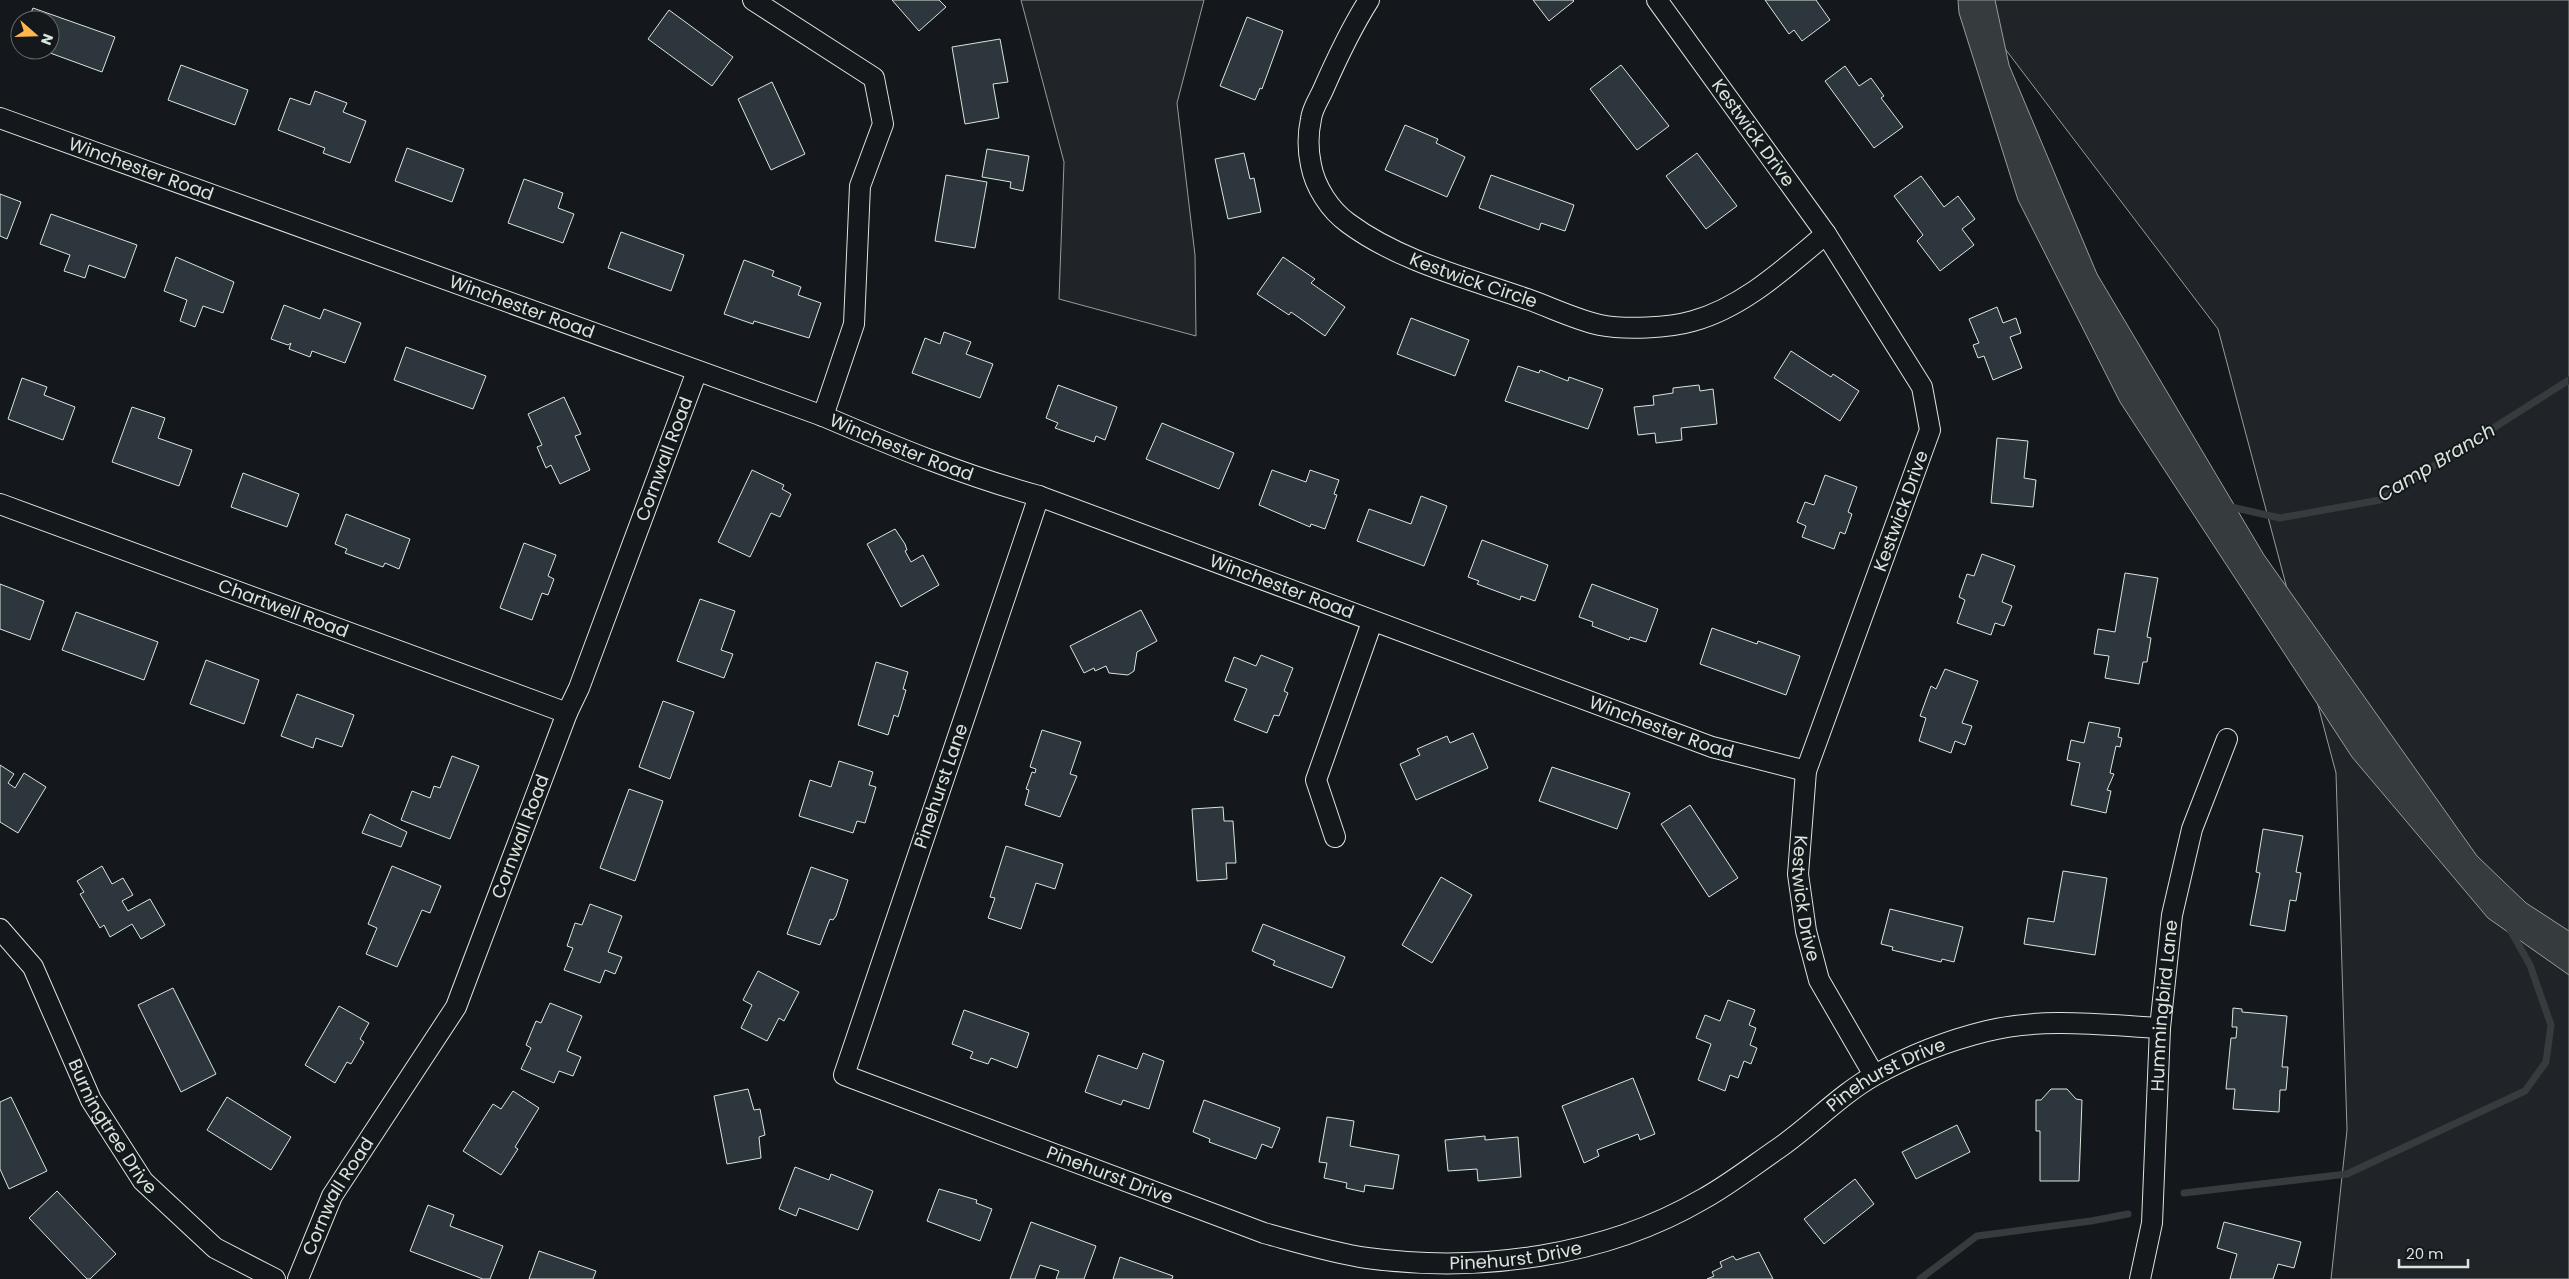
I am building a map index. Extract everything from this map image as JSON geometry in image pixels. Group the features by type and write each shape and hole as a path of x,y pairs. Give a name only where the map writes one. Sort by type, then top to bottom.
{"street":[{"path":"753,0 874,78 883,124 860,186 854,324 823,416"},
{"name":"Kestwick Circle","path":"1369,0 1346,35 1311,117 1309,144 1310,165 1316,183 1331,206 1348,223 1380,242 1421,262 1600,325 1638,327 1670,326 1694,321 1734,304 1788,266 1826,234"},
{"name":"Kestwick Drive","path":"1657,0 1826,234 1922,387 1930,430 1806,771 1798,874 1806,931 1819,980 1874,1076"},
{"name":"Winchester Road","path":"0,118 823,416 866,435 992,482 1039,496 1372,622 1712,747 1806,771"},
{"name":"Cornwall Road","path":"298,1279 332,1196 456,1007 567,713 579,688 697,371"},
{"name":"Pinehurst Lane","path":"844,1075 1039,496"},
{"name":"Chartwell Road","path":"0,504 567,713"},
{"path":"1335,836 1316,780 1372,622"},
{"name":"Hummingbird Lane","path":"2140,1279 2152,1223 2160,1028 2174,905 2192,829 2227,739"},
{"name":"Burningtree Drive","path":"0,929 33,967 91,1100 143,1181 215,1248 275,1279"},
{"name":"Pinehurst Drive","path":"844,1075 1264,1233 1306,1245 1366,1258 1428,1263 1484,1262 1549,1255 1615,1238 1666,1218 1704,1199 1782,1146 1874,1076 1933,1049 1987,1031 2061,1022 2160,1028"}],"shaded area":[{"path":"1021,0 1204,0 1177,103 1195,255 1196,336 1059,299 1064,162"},
{"path":"1958,0 1995,0 2009,65 2097,274 2264,555 2477,856 2526,903 2569,931 2569,975 2488,918 2352,757 2120,402 2018,200 1959,13"},
{"path":"1968,0 2569,0 2569,1279 2331,1279 2347,1130 2336,773 2218,329"}],"building":[{"path":"892,0 939,0 946,7 919,31"},
{"path":"1533,0 1573,0 1574,1 1549,21"},
{"path":"1765,0 1816,0 1830,20 1802,41 1794,30 1789,34"},
{"path":"669,10 733,57 712,86 648,39"},
{"path":"1247,17 1283,31 1262,89 1260,88 1255,100 1220,86"},
{"path":"60,18 115,37 102,72 60,57"},
{"path":"1000,39 1008,82 993,84 999,118 965,124 952,47"},
{"path":"181,65 248,90 235,125 168,100"},
{"path":"1621,65 1669,126 1637,150 1590,89"},
{"path":"1845,66 1859,86 1871,78 1884,96 1881,98 1903,127 1874,148 1825,81"},
{"path":"772,82 805,154 771,170 738,99"},
{"path":"315,91 347,103 343,112 366,121 350,163 323,153 325,148 278,130 290,98 310,105"},
{"path":"1405,125 1438,139 1436,143 1465,157 1447,197 1385,170"},
{"path":"407,148 464,169 452,202 395,181"},
{"path":"987,149 1029,156 1023,191 1010,188 1011,182 982,177"},
{"path":"1244,153 1250,179 1254,178 1261,212 1228,219 1215,159"},
{"path":"1697,153 1737,206 1706,229 1666,176"},
{"path":"946,175 987,182 975,248 935,241"},
{"path":"1491,175 1574,205 1565,231 1541,223 1539,230 1479,208"},
{"path":"1921,176 1944,207 1958,196 1975,219 1962,229 1974,245 1940,271 1917,241 1923,235 1894,196"},
{"path":"524,179 563,193 558,208 574,214 563,243 508,223"},
{"path":"0,194 21,202 7,239 0,236"},
{"path":"51,214 137,245 125,278 89,265 85,278 64,271 70,255 40,244"},
{"path":"621,232 684,255 671,291 608,268"},
{"path":"176,257 234,282 223,313 203,306 195,327 180,321 187,300 164,291"},
{"path":"1283,257 1315,279 1311,283 1345,307 1325,336 1291,312 1289,315 1257,294"},
{"path":"744,260 774,271 772,276 801,287 798,295 821,303 809,338 754,321 753,324 724,314"},
{"path":"284,305 320,319 324,309 361,323 345,363 312,351 310,357 289,349 291,343 288,345 271,339"},
{"path":"1997,307 2003,323 2016,318 2021,333 2010,337 2022,368 1993,380 1984,356 1978,358 1973,345 1979,343 1969,319"},
{"path":"1411,318 1469,340 1455,376 1397,354"},
{"path":"944,332 971,342 966,354 993,364 980,398 912,373 925,338 940,344"},
{"path":"406,347 486,376 473,409 394,380"},
{"path":"1791,351 1831,377 1833,374 1859,391 1840,421 1774,378"},
{"path":"1518,366 1539,373 1540,370 1568,381 1569,377 1603,389 1588,429 1505,401"},
{"path":"22,378 47,387 44,395 75,407 63,440 8,419"},
{"path":"1058,385 1117,407 1105,440 1096,436 1094,442 1055,428 1058,423 1046,418"},
{"path":"1699,385 1700,391 1713,389 1717,424 1681,428 1682,440 1656,443 1655,433 1638,435 1634,407 1654,405 1653,396 1673,393 1673,388"},
{"path":"564,397 581,434 575,436 590,470 560,484 551,465 546,468 537,447 542,445 528,414"},
{"path":"132,407 165,418 158,438 192,450 179,486 112,462"},
{"path":"1162,423 1234,453 1219,489 1146,459"},
{"path":"1997,438 2028,441 2024,478 2036,480 2033,507 1991,503"},
{"path":"752,470 784,485 782,489 791,494 780,517 771,513 750,557 718,542"},
{"path":"1272,470 1306,482 1310,470 1339,480 1334,494 1337,495 1325,529 1311,524 1310,527 1259,505"},
{"path":"243,473 299,494 287,527 231,507"},
{"path":"1825,475 1857,487 1848,512 1852,514 1845,534 1840,532 1834,549 1802,537 1806,526 1797,522 1805,502 1814,505"},
{"path":"1421,496 1447,506 1424,566 1357,541 1369,509 1411,524"},
{"path":"346,514 410,539 399,569 385,563 383,567 345,553 347,549 335,544"},
{"path":"895,529 905,544 907,550 905,551 911,562 923,555 939,585 901,607 867,544"},
{"path":"1482,540 1548,565 1535,601 1521,596 1520,600 1477,584 1479,581 1468,577"},
{"path":"524,543 556,555 548,576 554,579 548,595 542,593 532,620 500,608"},
{"path":"1982,554 2015,566 2002,602 2012,606 2004,626 1995,623 1991,635 1957,623 1965,600 1959,597 1967,574 1974,576"},
{"path":"2125,573 2158,578 2147,637 2151,638 2147,662 2143,662 2139,684 2105,678 2109,656 2094,654 2098,629 2115,632"},
{"path":"0,584 44,601 30,640 0,629"},
{"path":"1592,584 1658,609 1646,642 1630,637 1629,640 1592,626 1593,622 1579,617"},
{"path":"700,599 735,611 721,650 733,654 724,678 677,661"},
{"path":"1141,610 1157,641 1137,652 1134,671 1128,675 1109,673 1106,666 1095,671 1094,668 1084,673 1070,646"},
{"path":"76,612 158,642 144,680 62,650"},
{"path":"1712,628 1757,644 1758,641 1800,656 1786,695 1700,664"},
{"path":"1261,655 1293,668 1284,691 1288,693 1279,716 1274,715 1267,733 1234,720 1247,689 1225,681 1234,657 1256,666"},
{"path":"206,660 259,680 244,724 190,704"},
{"path":"876,662 908,672 903,689 906,690 898,717 894,715 888,735 858,725"},
{"path":"1945,669 1978,681 1962,723 1972,726 1965,745 1955,741 1951,753 1919,741 1926,718 1920,716 1931,686 1936,689"},
{"path":"297,694 354,715 342,747 316,738 313,748 281,736"},
{"path":"663,701 694,712 670,779 639,767"},
{"path":"2089,722 2120,728 2118,737 2122,738 2120,747 2116,746 2110,773 2114,774 2107,790 2111,791 2106,813 2071,805 2080,763 2067,760 2071,740 2084,743"},
{"path":"1042,730 1081,742 1070,774 1077,776 1060,817 1025,805 1029,790 1026,789 1032,772 1035,773 1036,769 1030,767"},
{"path":"1473,733 1488,768 1416,800 1400,764 1420,755 1417,749 1447,736 1450,743"},
{"path":"452,756 479,766 450,839 401,820 412,791 430,798 434,786 440,788"},
{"path":"839,761 873,772 869,785 876,787 865,823 857,821 853,833 799,816 810,780 831,787"},
{"path":"0,765 14,774 8,783 15,788 24,773 46,787 18,833 0,822"},
{"path":"1552,767 1630,793 1617,829 1539,801"},
{"path":"629,789 663,801 635,881 600,868"},
{"path":"1690,805 1738,878 1709,897 1661,824"},
{"path":"1223,807 1224,821 1233,821 1236,863 1226,863 1227,879 1197,881 1192,809"},
{"path":"370,814 407,832 401,847 362,833"},
{"path":"2263,829 2303,836 2296,872 2301,873 2296,901 2290,900 2285,931 2250,925 2260,873 2256,872"},
{"path":"1006,846 1063,864 1055,889 1036,883 1021,929 988,918 995,898 990,897"},
{"path":"102,866 112,884 123,878 133,895 122,901 128,911 150,899 165,925 141,939 132,924 110,937 104,925 100,928 80,894 84,892 77,881"},
{"path":"392,866 441,886 430,913 422,910 397,967 366,954 377,928 368,924"},
{"path":"811,867 848,880 836,916 833,920 830,919 820,945 787,934"},
{"path":"2063,871 2107,878 2095,955 2024,944 2028,918 2054,922"},
{"path":"1441,877 1472,895 1432,963 1402,945"},
{"path":"590,904 622,916 608,952 622,957 615,974 605,970 600,983 564,970 573,948 567,946 575,923 582,925"},
{"path":"1890,909 1963,927 1954,962 1942,959 1941,962 1892,950 1893,947 1881,944"},
{"path":"1263,924 1345,957 1332,988 1273,965 1275,961 1252,951"},
{"path":"758,971 799,992 784,1021 779,1018 767,1041 741,1028 752,1005 743,1000"},
{"path":"173,988 216,1074 181,1092 138,1005"},
{"path":"1728,1000 1755,1010 1749,1025 1756,1028 1750,1045 1757,1048 1751,1064 1744,1061 1738,1078 1730,1075 1725,1091 1698,1080 1711,1044 1696,1038 1705,1015 1720,1021"},
{"path":"550,1003 582,1016 567,1051 581,1057 573,1076 559,1071 554,1083 521,1069 531,1048 526,1045 536,1021 541,1023"},
{"path":"339,1006 369,1023 360,1039 364,1042 351,1064 347,1062 335,1083 305,1065"},
{"path":"2233,1008 2242,1009 2242,1012 2287,1016 2282,1067 2288,1067 2286,1090 2280,1090 2279,1112 2233,1109 2235,1089 2226,1089 2231,1038 2236,1038 2237,1027 2232,1027"},
{"path":"964,1010 1029,1033 1017,1068 991,1058 988,1064 970,1058 973,1052 952,1044"},
{"path":"1143,1053 1164,1061 1149,1109 1123,1100 1121,1105 1085,1092 1098,1055 1137,1069"},
{"path":"1633,1078 1655,1134 1640,1140 1638,1134 1597,1150 1599,1156 1584,1163 1562,1106"},
{"path":"748,1089 754,1110 760,1109 765,1135 759,1137 761,1158 727,1164 714,1096"},
{"path":"2051,1089 2067,1089 2076,1099 2082,1100 2079,1181 2040,1181 2040,1131 2036,1131 2036,1100 2041,1100"},
{"path":"513,1091 539,1108 515,1147 518,1149 501,1175 463,1151 493,1104 501,1109"},
{"path":"11,1097 47,1171 9,1189 0,1169 0,1102"},
{"path":"227,1097 291,1137 271,1170 207,1130"},
{"path":"1204,1100 1280,1128 1272,1148 1262,1144 1256,1159 1209,1142 1210,1139 1193,1132"},
{"path":"1327,1117 1354,1121 1350,1146 1399,1155 1393,1189 1365,1185 1364,1192 1346,1188 1347,1183 1324,1178 1327,1163 1319,1162"},
{"path":"1957,1125 1970,1152 1916,1179 1902,1152"},
{"path":"1485,1136 1485,1140 1518,1137 1521,1177 1478,1181 1477,1169 1448,1171 1445,1140"},
{"path":"795,1167 829,1180 831,1174 873,1191 858,1230 799,1208 796,1216 779,1209"},
{"path":"1855,1179 1874,1204 1824,1244 1804,1219"},
{"path":"939,1189 977,1200 976,1203 992,1209 980,1241 927,1221"},
{"path":"57,1191 116,1254 90,1279 87,1279 29,1218"},
{"path":"428,1205 454,1215 450,1226 503,1246 490,1279 483,1279 410,1251"},
{"path":"1031,1222 1096,1246 1084,1279 1056,1279 1059,1271 1040,1265 1035,1279 1010,1279"},
{"path":"2224,1222 2301,1242 2294,1268 2278,1264 2273,1279 2230,1279 2237,1254 2217,1248"},
{"path":"539,1251 596,1271 593,1279 529,1279"},
{"path":"1759,1252 1773,1279 1707,1279 1714,1276 1712,1272 1722,1267 1720,1262 1733,1256 1736,1260"},
{"path":"1120,1257 1173,1276 1172,1279 1113,1279"}],"waterway":[{"name":"Camp Branch","path":"2227,506 2280,518 2380,500 2569,380"},
{"path":"2184,1193 2347,1174 2525,1091 2546,1062 2551,1025 2530,965 2509,928"},
{"path":"1920,1279 1977,1236 2091,1221 2128,1214"}]}
